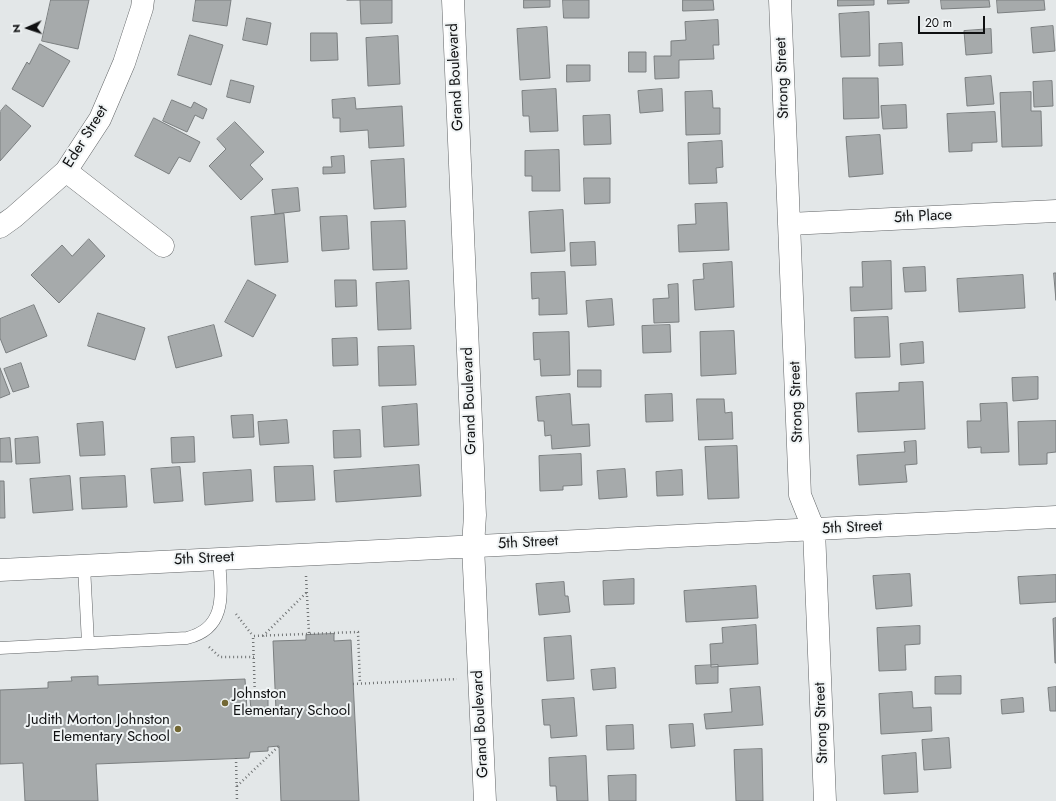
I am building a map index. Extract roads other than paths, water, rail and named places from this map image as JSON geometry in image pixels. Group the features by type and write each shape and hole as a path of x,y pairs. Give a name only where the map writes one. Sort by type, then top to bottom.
{"street":[{"name":"Eder Street","path":"0,227 14,217 66,171 100,119 124,63 142,8 143,0"},
{"name":"Grand Boulevard","path":"453,0 475,515 473,546 485,801"},
{"name":"Strong Street","path":"780,0 800,495 814,530 825,801"},
{"path":"66,171 163,246"},
{"name":"5th Place","path":"789,224 1056,211"},
{"name":"5th Street","path":"0,570 1056,517"}],"lane":[{"path":"0,648 187,638 197,636 207,629 214,621 219,610 221,596 219,559"},
{"path":"84,566 88,643"}],"place":[{"name":"Johnston Elementary School","path":"225,703"},
{"name":"Judith Morton Johnston Elementary School","path":"178,729"}]}
